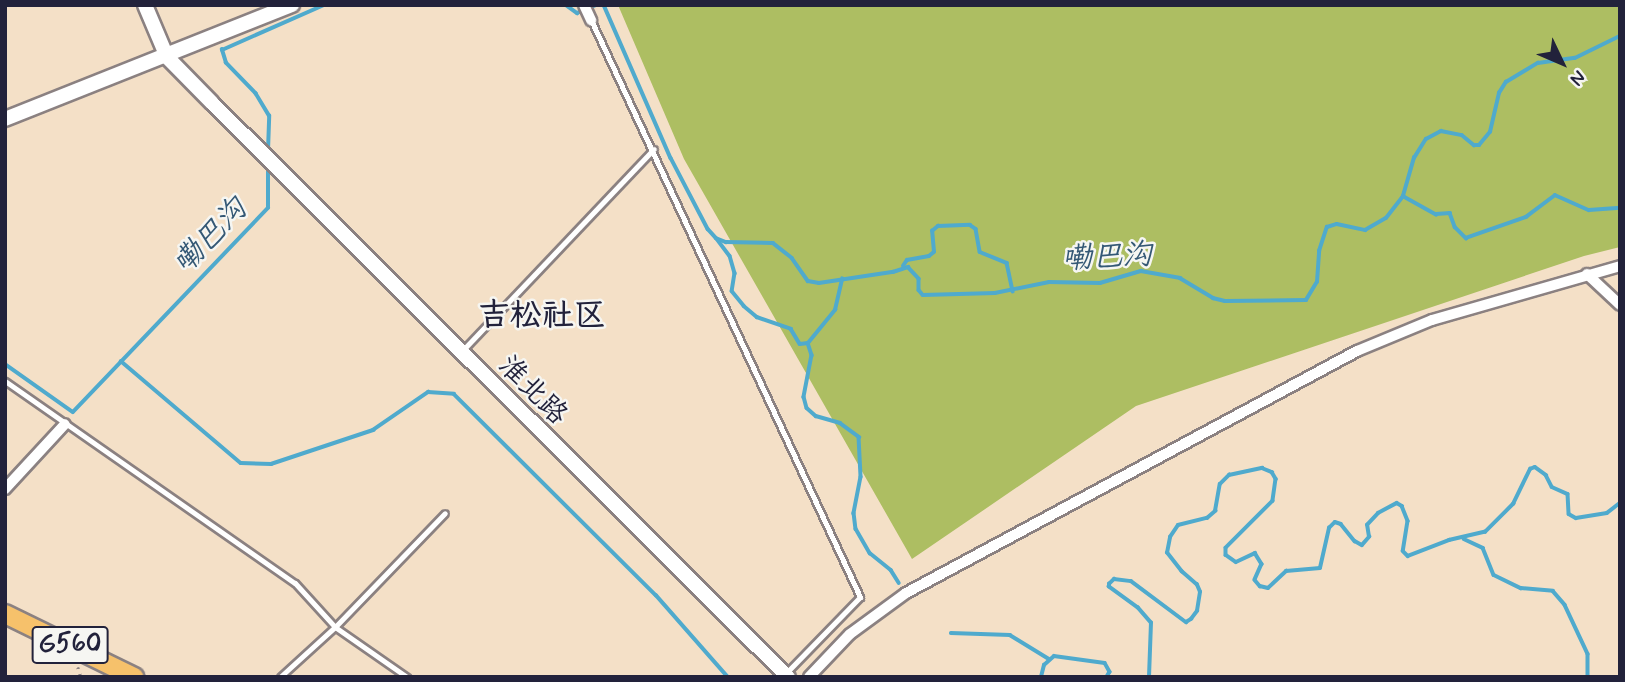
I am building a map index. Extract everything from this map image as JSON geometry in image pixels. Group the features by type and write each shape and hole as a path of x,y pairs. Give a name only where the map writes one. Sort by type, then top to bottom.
{"highway":[{"name":"G560","path":"5,614 134,677"}],"street":[{"name":"淮北路","path":"145,5 167,57 785,676"},
{"path":"5,119 167,57 292,5"},
{"path":"584,5 591,20"},
{"path":"809,677 850,634 906,593 1261,401 1402,331 1620,266"},
{"path":"1587,274 1620,306"},
{"path":"5,489 65,424"}],"lane":[{"path":"591,20 654,149 860,597 785,676"},
{"path":"460,353 654,149"},
{"path":"5,381 295,583 335,627 407,677"},
{"path":"280,677 335,627 445,513"}],"green space":[{"path":"618,5 1620,5 1620,247 1584,256 1136,406 912,559 684,159"}],"waterway":[{"name":"嘞巴沟","path":"268,151 269,116 256,94 226,63 222,50 324,5"},
{"name":"嘞巴沟","path":"566,5 577,13 596,5"},
{"name":"嘞巴沟","path":"604,5 671,158 708,229 716,238 726,242 773,243 792,258 808,281 819,283 893,272 908,267 919,279 919,290 923,295 995,293 1049,282 1100,283 1141,271 1180,278 1213,298 1225,301 1306,300 1317,282 1319,251 1327,227 1337,224 1365,230 1386,218 1403,196 1414,158 1426,139 1441,131 1462,135 1474,145 1479,145 1490,132 1499,93 1506,82 1538,63 1575,58 1620,36"},
{"name":"嘞巴沟","path":"5,364 73,412 268,208 268,165"},
{"path":"1403,196 1436,214 1450,213 1455,227 1466,238 1526,217 1555,195 1589,210 1620,208"},
{"path":"903,266 907,260 929,256 934,252 932,231 938,226 970,225 976,229 980,252 1007,263 1013,291"},
{"path":"717,239 730,256 735,273 732,291 744,306 757,317 791,329 800,344 808,343"},
{"path":"808,343 835,310 842,279"},
{"path":"808,343 812,355 804,397 807,408 816,416 840,423 859,437 861,477 854,513 856,529 870,553 891,570 899,583"},
{"path":"121,361 241,463 271,464 373,430 428,392 454,394 656,595 728,677"},
{"path":"1149,677 1151,623 1138,608 1109,587 1109,584 1114,579 1131,581 1186,622 1191,619 1197,611 1200,592 1197,585 1167,553 1170,537 1178,525 1207,518 1215,511 1220,484 1229,475 1262,468 1272,472 1276,479 1273,501 1226,548 1226,555 1236,562 1255,553 1262,564 1255,580 1260,586 1268,588 1286,571 1320,568 1329,528 1335,522 1341,524 1355,541 1362,545 1369,537 1367,525 1378,513 1397,503 1402,506 1408,521 1403,551 1408,556 1449,540 1485,532 1513,504 1530,469 1535,467 1546,475 1552,487 1568,494 1569,514 1576,518 1607,513 1620,503"},
{"path":"1464,539 1483,548 1494,575 1521,588 1553,591 1565,605 1588,654 1588,677"},
{"path":"951,633 1010,635 1049,659"},
{"path":"1041,677 1044,665 1054,656 1105,663 1110,672 1107,677"}],"district":[{"name":"吉松社区","path":"542,316"}]}
